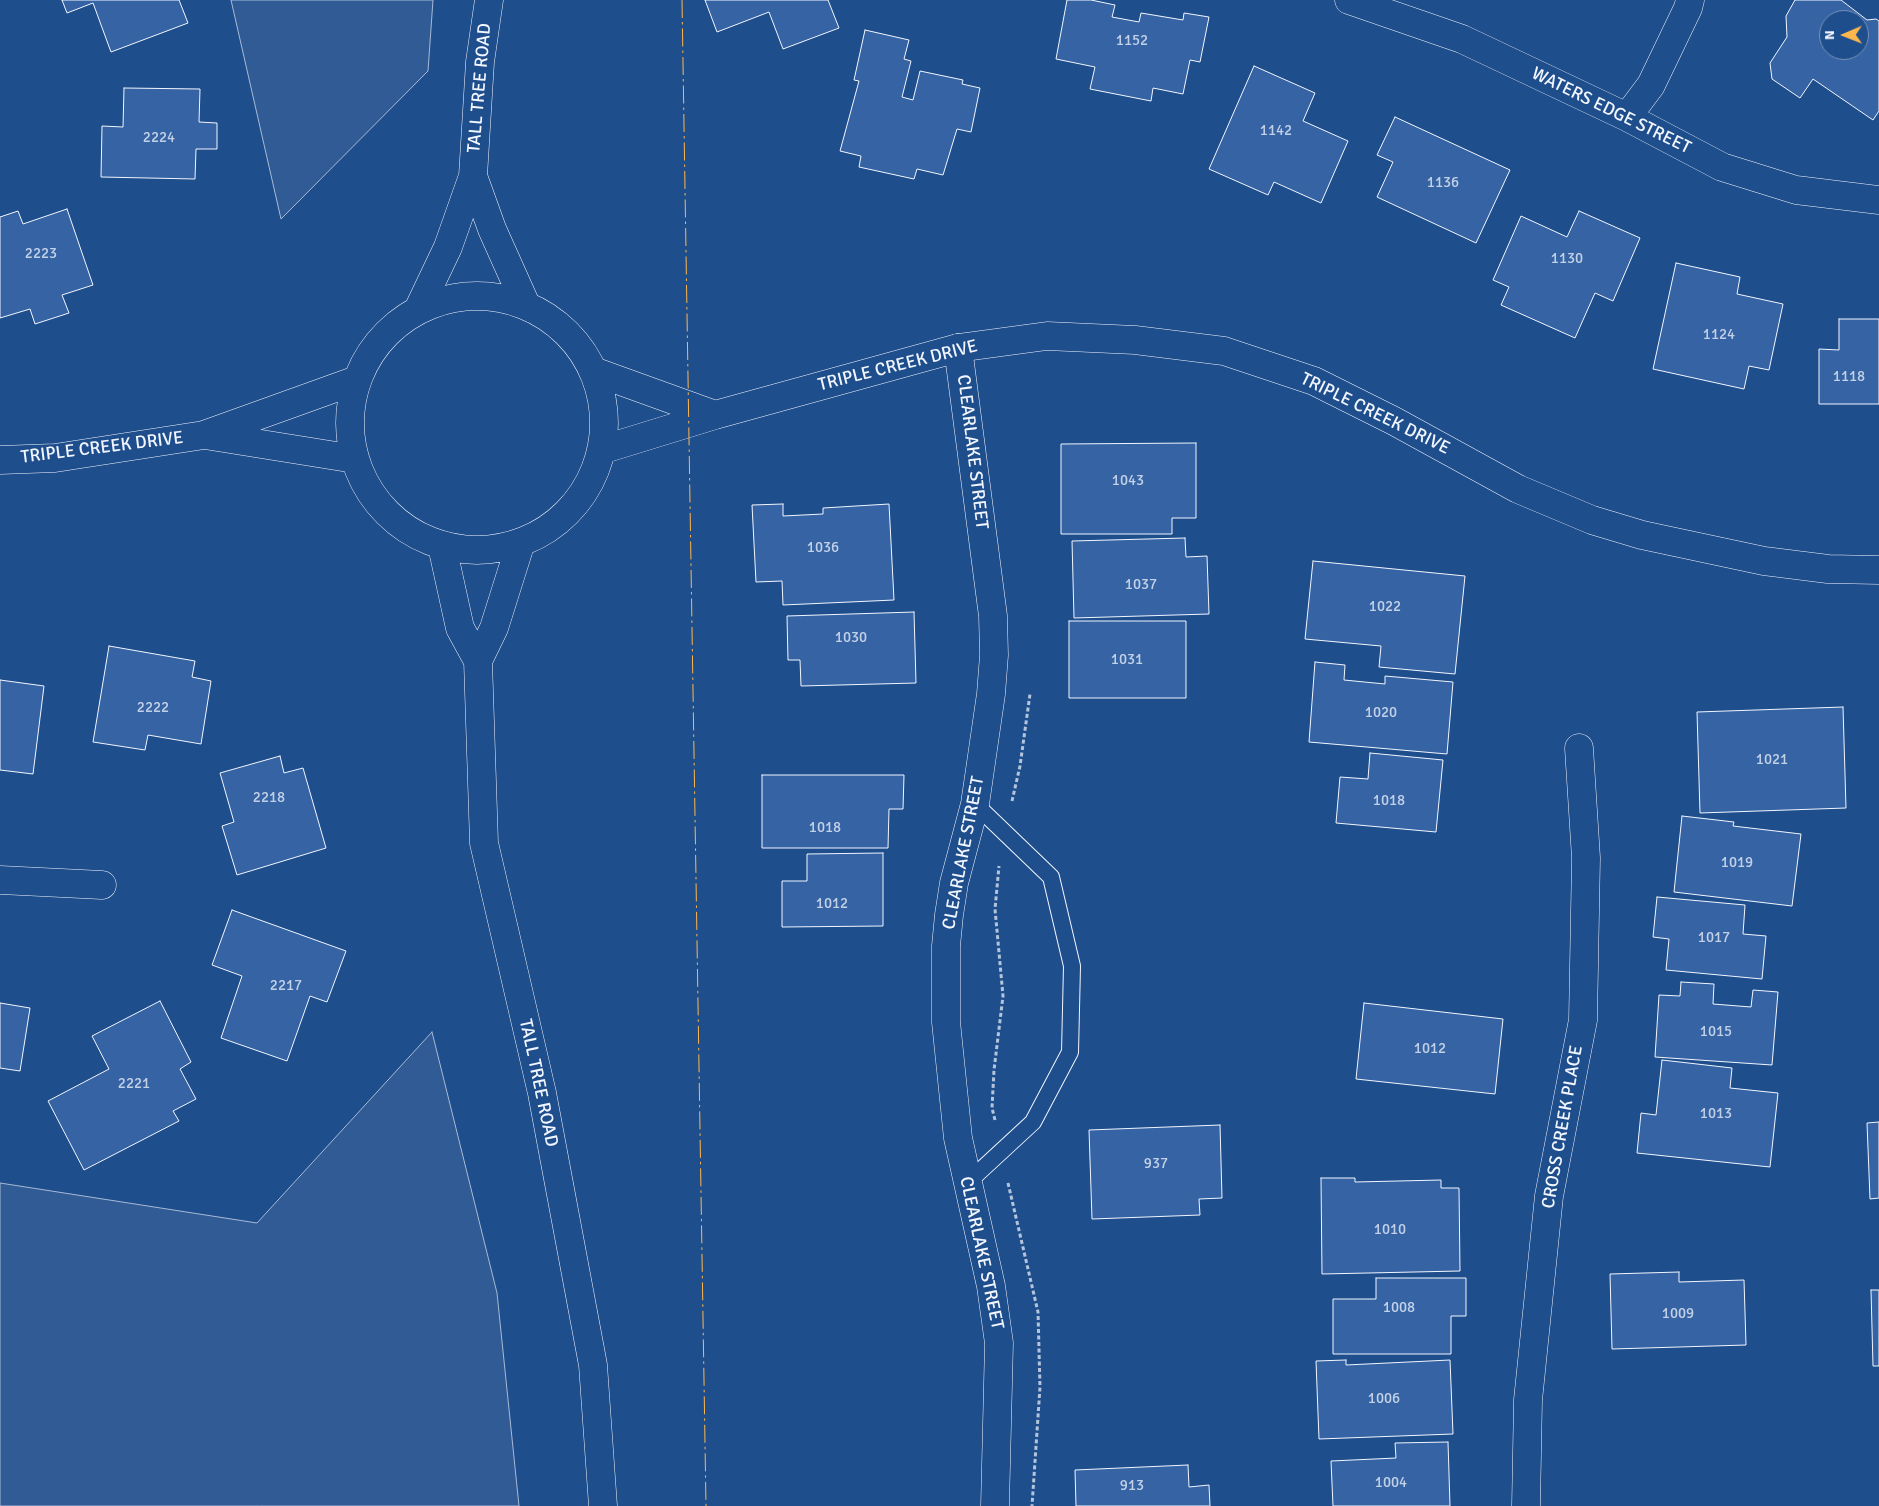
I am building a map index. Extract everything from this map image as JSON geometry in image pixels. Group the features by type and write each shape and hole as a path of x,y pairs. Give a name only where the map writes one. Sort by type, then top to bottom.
{"street":[{"name":"TALL TREE ROAD","path":"418,310 448,247 473,176 480,62 489,0"},
{"name":"WATERS EDGE STREET","path":"1349,0 1462,38 1627,117 1722,167 1796,190 1879,200"},
{"path":"1627,117 1651,85 1688,8 1690,0"},
{"name":"TALL TREE ROAD","path":"473,176 492,229 526,305"},
{"path":"480,295 496,296 526,305 540,312 566,332 586,357 593,371 602,402 604,426 601,450 591,480 573,506 549,528 521,542 490,550 474,551 442,546 413,533 388,514 368,489 355,459 350,428 357,380 371,352 381,339 405,318 418,310 448,298 480,295"},
{"name":"TRIPLE CREEK DRIVE","path":"601,450 715,415 958,348 1047,336 1135,340 1224,351 1314,381 1394,421 1518,488 1592,520 1642,535 1764,561 1828,569 1879,570"},
{"name":"CLEARLAKE STREET","path":"958,348 993,616 992,694 975,804 954,883 946,946 946,1022 958,1138 991,1286 999,1343 994,1506"},
{"path":"593,371 715,415"},
{"name":"TRIPLE CREEK DRIVE","path":"0,460 55,458 204,435 357,380"},
{"name":"TRIPLE CREEK DRIVE","path":"204,435 355,459"},
{"name":"TALL TREE ROAD","path":"478,661 494,628 521,542"},
{"name":"TALL TREE ROAD","path":"442,546 460,628 478,661 484,843 542,1093 593,1365 603,1506"},
{"name":"CROSS CREEK PLACE","path":"1526,1506 1528,1400 1549,1196 1583,1020 1586,858 1579,748"},
{"path":"0,880 102,885"}],"lane":[{"path":"967,1183 1033,1122 1070,1052 1072,973 1051,878 975,804"}],"shaded area":[{"path":"231,0 433,0 428,71 281,219"},
{"path":"432,1032 497,1293 519,1506 0,1506 0,1183 257,1223"}],"building":[{"path":"62,0 179,0 188,23 111,52 93,3 67,13"},
{"path":"705,0 828,0 839,28 783,49 769,12 717,32"},
{"path":"1067,0 1091,0 1115,5 1112,17 1139,22 1141,13 1183,20 1184,13 1209,17 1200,62 1190,60 1183,94 1153,88 1151,101 1090,89 1095,67 1056,59"},
{"path":"1795,0 1841,0 1854,10 1819,10 1819,60 1869,60 1869,20 1876,19 1879,21 1879,111 1873,120 1813,79 1800,98 1772,79 1770,63 1787,37 1786,16"},
{"path":"865,30 909,40 904,59 911,61 902,97 913,100 920,71 963,80 962,84 980,88 971,132 957,129 943,175 917,169 914,179 859,167 861,156 840,151 859,81 854,80"},
{"path":"1254,66 1315,93 1303,121 1348,141 1321,203 1274,182 1268,195 1209,169"},
{"path":"124,88 200,89 199,122 217,123 217,149 196,149 195,179 101,177 102,126 123,127"},
{"path":"1395,117 1510,170 1476,243 1377,197 1393,162 1377,155"},
{"path":"67,209 93,285 62,295 69,313 35,324 30,309 0,318 0,217 18,211 23,224"},
{"path":"1579,211 1640,238 1613,301 1595,293 1575,338 1501,305 1509,287 1493,280 1521,216 1567,237"},
{"path":"1676,263 1740,277 1737,294 1783,304 1769,370 1749,366 1744,389 1653,369"},
{"path":"1839,319 1879,319 1879,404 1819,404 1819,349 1839,350"},
{"path":"1196,443 1196,518 1172,518 1172,534 1061,534 1061,444"},
{"path":"783,504 783,516 823,514 823,508 889,504 894,600 783,605 782,581 756,582 752,505"},
{"path":"1185,538 1186,557 1207,556 1209,614 1074,618 1072,541"},
{"path":"1313,561 1465,576 1455,674 1379,667 1381,646 1305,639"},
{"path":"914,612 916,683 801,686 800,660 788,660 787,616"},
{"path":"1069,621 1186,621 1186,698 1069,698"},
{"path":"109,646 195,661 192,677 211,681 201,744 148,735 145,750 93,742"},
{"path":"1315,662 1345,665 1344,680 1385,684 1385,676 1453,682 1447,754 1309,742"},
{"path":"0,680 44,686 33,774 0,770"},
{"path":"1843,707 1846,808 1700,813 1697,712"},
{"path":"1370,753 1443,760 1436,832 1336,823 1340,777 1368,779"},
{"path":"280,756 284,773 303,768 326,848 237,875 222,826 234,822 220,773"},
{"path":"762,775 904,775 903,809 889,809 888,848 762,848"},
{"path":"1682,816 1734,822 1733,826 1801,834 1792,906 1674,892"},
{"path":"883,853 883,926 782,927 782,881 807,881 807,854"},
{"path":"1657,897 1745,905 1743,934 1766,936 1762,979 1666,970 1669,939 1653,937"},
{"path":"232,910 346,951 327,1002 310,996 287,1061 221,1038 242,976 212,965"},
{"path":"1681,982 1714,984 1713,1004 1751,1007 1753,990 1778,992 1772,1065 1655,1057 1659,995 1680,996"},
{"path":"160,1001 191,1062 180,1069 196,1099 173,1111 179,1121 84,1170 48,1101 109,1069 92,1036"},
{"path":"0,1003 30,1008 20,1071 0,1068"},
{"path":"1364,1003 1503,1019 1495,1094 1356,1079"},
{"path":"1662,1060 1732,1068 1730,1088 1778,1093 1770,1167 1637,1153 1641,1113 1656,1115"},
{"path":"1879,1122 1879,1198 1870,1199 1867,1123"},
{"path":"1220,1125 1222,1198 1199,1199 1200,1215 1092,1219 1089,1130"},
{"path":"1321,1178 1355,1178 1355,1182 1441,1180 1441,1188 1459,1188 1460,1271 1322,1274"},
{"path":"1679,1272 1679,1282 1744,1280 1746,1345 1612,1349 1610,1274"},
{"path":"1376,1278 1466,1278 1466,1316 1451,1316 1451,1354 1333,1354 1333,1299 1376,1299"},
{"path":"1871,1290 1879,1290 1879,1366 1873,1366"},
{"path":"1346,1360 1346,1365 1450,1360 1453,1434 1319,1439 1316,1361"},
{"path":"1448,1442 1450,1506 1333,1506 1331,1461 1396,1458 1395,1443"},
{"path":"1188,1465 1189,1487 1209,1485 1210,1506 1076,1506 1075,1470"}],"power":[{"path":"682,0 706,1506"}]}
